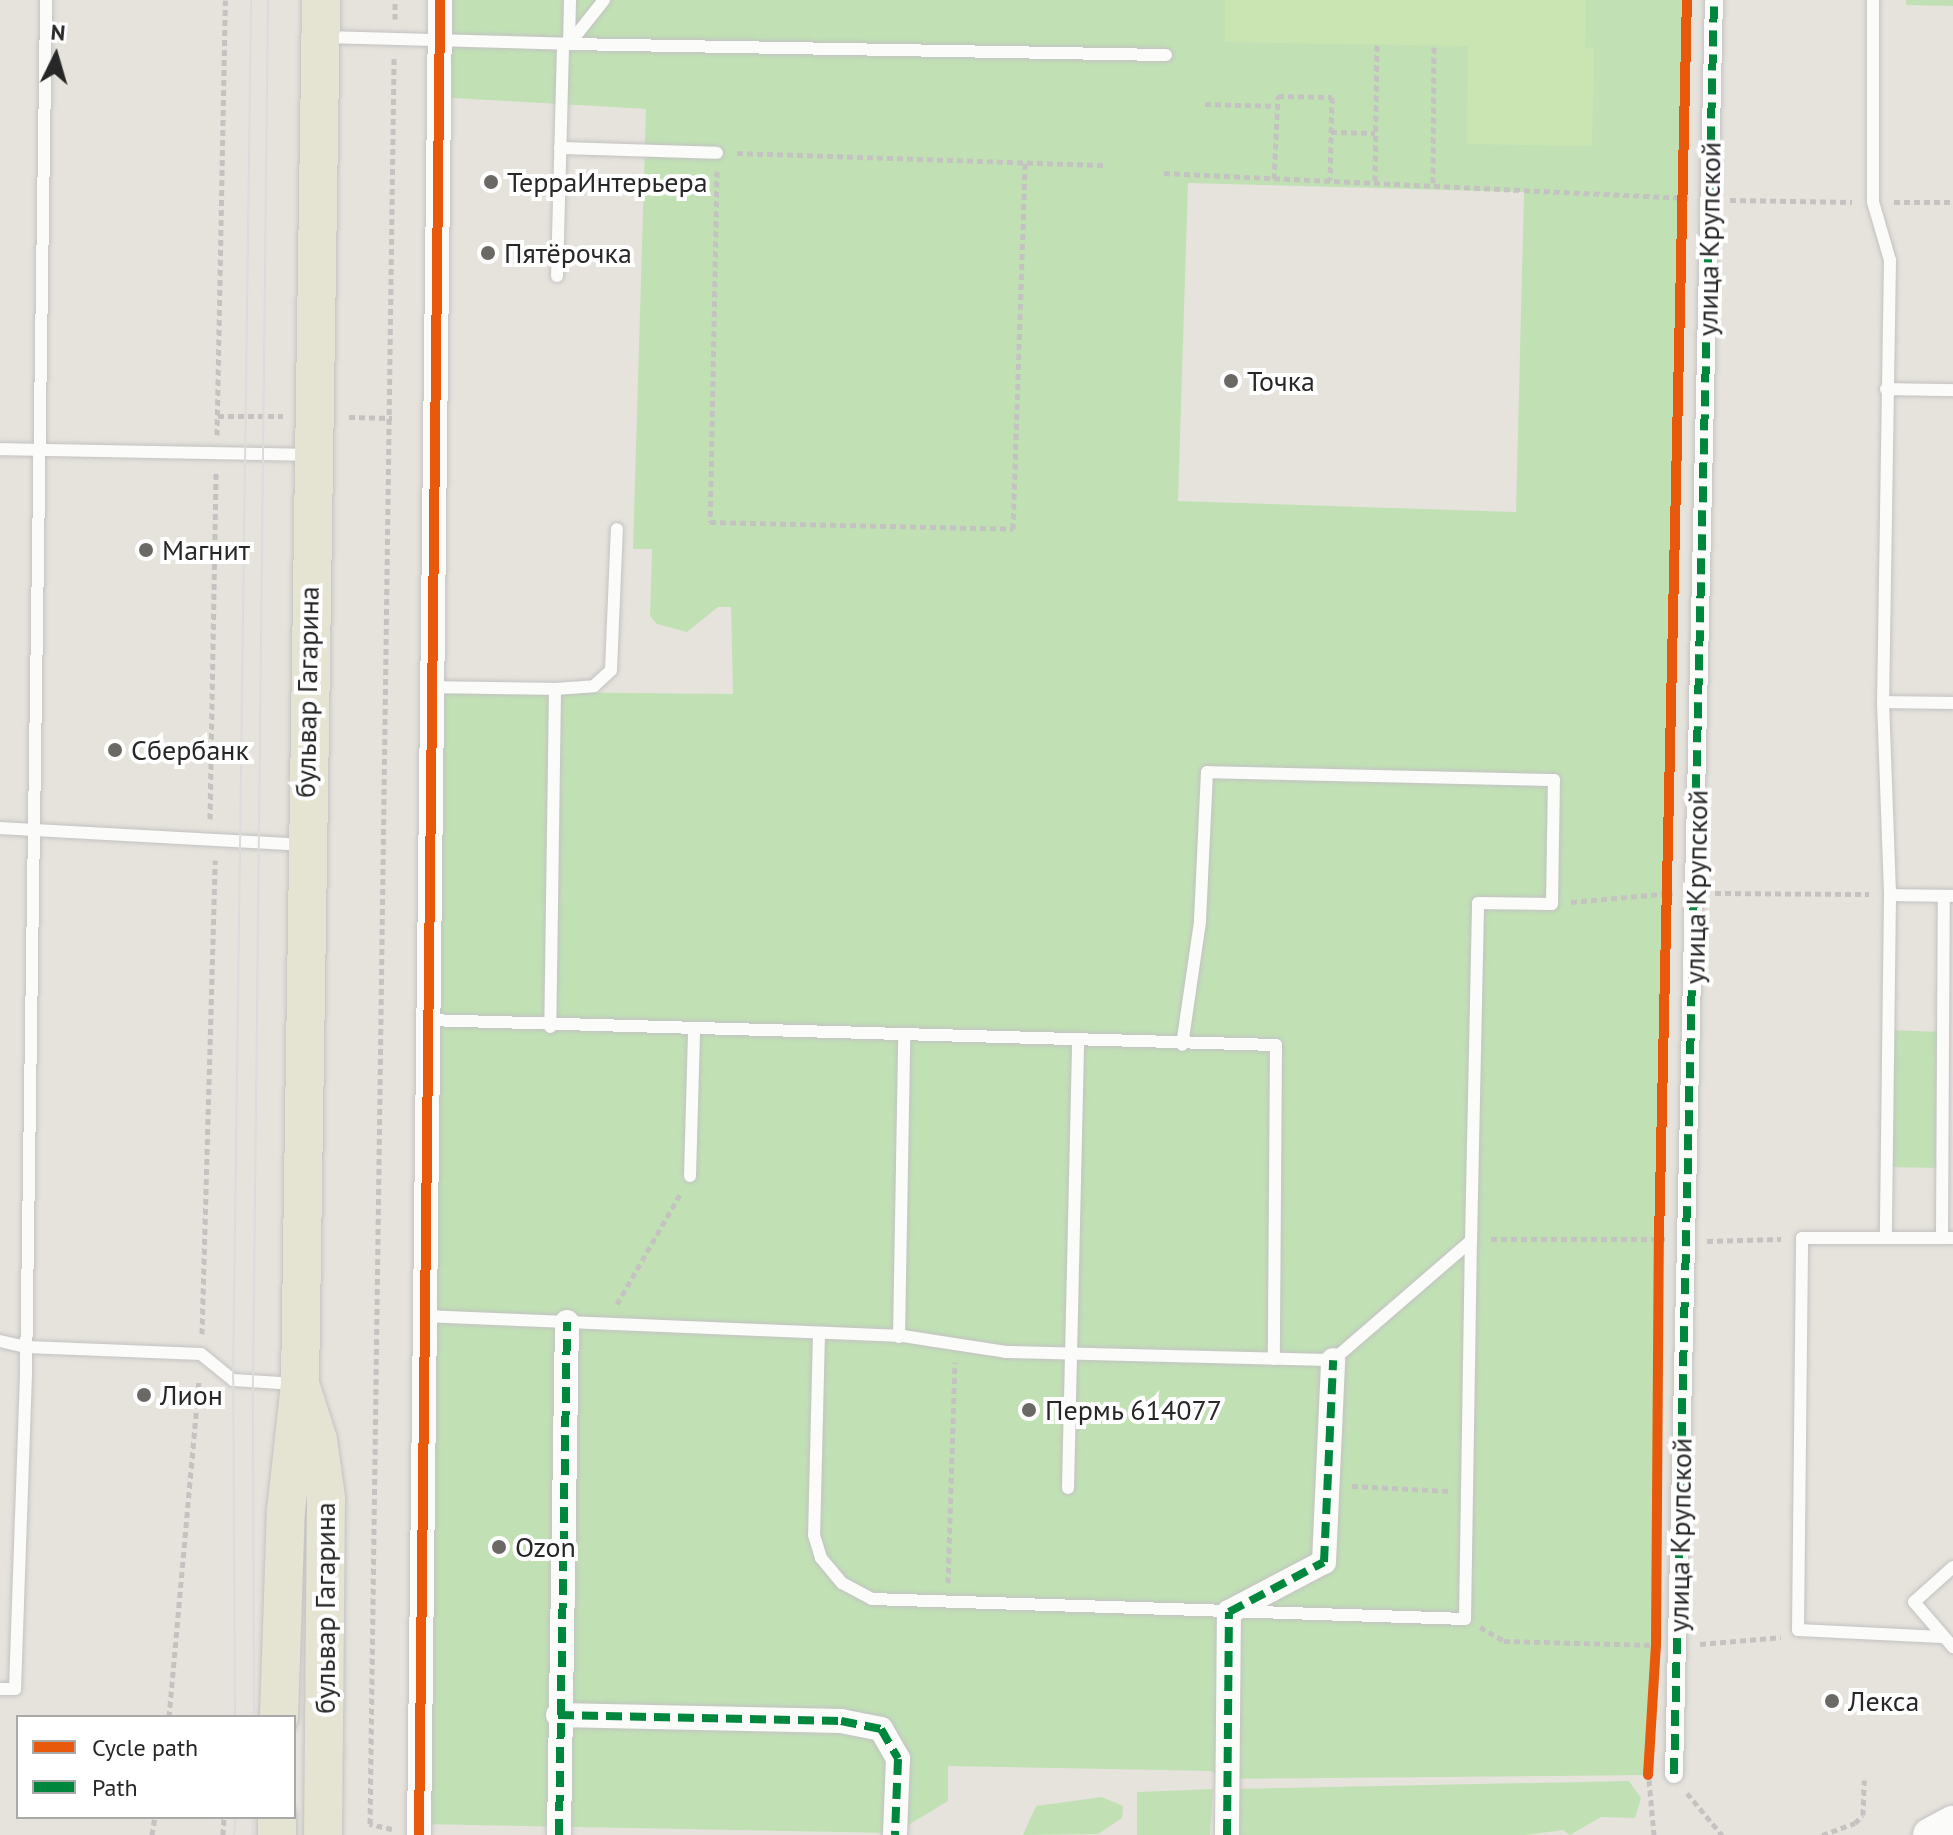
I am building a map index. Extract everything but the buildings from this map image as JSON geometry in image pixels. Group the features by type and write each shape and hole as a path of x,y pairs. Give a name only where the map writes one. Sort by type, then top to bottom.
{"main road":[{"name":"бульвар Гагарина","path":"279,1715 286,1511 300,1384 305,845 320,18"},
{"name":"бульвар Гагарина","path":"300,1384 318,1440 326,1498 323,1835"},
{"path":"1930,1835 1953,1823"}],"street":[{"path":"419,1835 440,0"},
{"name":"улица Крупской","path":"1674,1774 1714,0"},
{"path":"559,1835 558,1715 567,1322"},
{"path":"1227,1835 1229,1612 1324,1562 1333,1360"},
{"path":"558,1715 841,1721 881,1729 898,1759 895,1835"}],"lane":[{"path":"0,1689 15,1689 27,1347 38,833 46,0"},
{"path":"557,276 560,148 570,0"},
{"path":"566,44 604,0"},
{"path":"1873,0 1873,202 1890,260 1883,702 1890,895 1886,1236"},
{"path":"320,18 394,40 1166,55"},
{"path":"560,148 717,153"},
{"path":"1886,389 1953,390"},
{"path":"0,449 311,455"},
{"path":"431,687 555,689 594,686 611,670 617,529"},
{"path":"550,1027 555,689"},
{"path":"1883,702 1953,703"},
{"path":"819,1333 814,1535 821,1558 842,1583 872,1599 947,1605 1465,1619 1478,903 1552,904 1554,780 1207,772 1200,922 1182,1045"},
{"path":"0,828 38,833 305,845"},
{"path":"1890,895 1948,896 1947,1238 1802,1238 1798,1630 1942,1637"},
{"path":"427,1020 550,1027 1078,1043 1276,1045 1274,1359"},
{"path":"690,1176 694,1031"},
{"path":"899,1337 904,1037"},
{"path":"1068,1488 1078,1043"},
{"path":"423,1316 899,1337 955,1345 1071,1353 1333,1360 1471,1241"},
{"path":"0,1341 27,1347 201,1354 233,1380 300,1384"},
{"path":"1953,1567 1914,1602 1953,1647"}],"path":[{"path":"370,1824 395,0"},
{"path":"1375,181 1377,45"},
{"path":"1433,183 1434,46"},
{"path":"1274,179 1278,96 1332,97 1330,180"},
{"path":"1205,104 1277,106"},
{"path":"1331,132 1375,133"},
{"path":"1025,161 1013,529 710,522 717,153 1025,161 1107,165"},
{"path":"1164,173 1433,183 1709,200 1953,202"},
{"path":"1681,213 1682,182"},
{"path":"1667,912 1668,873"},
{"path":"1552,904 1668,893 1890,895"},
{"path":"604,1324 690,1176"},
{"path":"1659,1254 1660,1223"},
{"path":"1471,1241 1659,1239 1686,1242 1802,1238"},
{"path":"947,1605 955,1345"},
{"path":"1327,1484 1466,1491"},
{"path":"1465,1619 1504,1641 1678,1645 1774,1640 1798,1630"},
{"path":"1655,1659 1656,1629"},
{"path":"1649,1760 1654,1835"},
{"path":"1674,1774 1722,1835"},
{"path":"1822,1835 1863,1815 1864,1780"}],"green space":[{"path":"440,0 1688,0 1659,1238 1656,1645 1648,1775 1229,1779 1211,1771 948,1766 948,1801 895,1833 419,1824 431,691 733,694 731,607 718,607 687,632 657,624 650,616 652,549 633,549 646,109 438,97","holes":["1188,183 1524,192 1516,512 1178,501"]},
{"path":"1225,0 1586,0 1585,48 1594,49 1592,146 1467,144 1468,46 1225,42"},
{"path":"1906,0 1953,0 1953,6 1906,5"},
{"path":"1888,1030 1943,1032 1942,1168 1886,1167"},
{"path":"1629,1781 1641,1798 1635,1818 1601,1817 1570,1835 1563,1830 1526,1835 1238,1835 1239,1789"},
{"path":"1213,1789 1210,1835 1137,1835 1137,1792"},
{"path":"1102,1797 1123,1806 1122,1818 1098,1834 1023,1835 1036,1806"}],"tram line":[{"path":"235,1715 233,1380 251,0"},
{"path":"254,1715 253,1381 268,0"},
{"path":"234,1835 236,1819"},
{"path":"253,1819 253,1835"}],"marked path":[{"path":"1674,1774 1714,0"},
{"path":"559,1835 567,1322"},
{"path":"1227,1835 1229,1612 1324,1562 1333,1360"},
{"path":"558,1715 841,1721 881,1729 898,1759 895,1835"}],"cycle path":[{"path":"419,1835 440,0"},
{"path":"1648,1775 1656,1645 1659,1239 1687,0"}],"place":[{"name":"ТерраИнтерьера","path":"491,182"},
{"name":"Пятёрочка","path":"488,253"},
{"name":"Точка","path":"1231,381"},
{"name":"Магнит","path":"146,550"},
{"name":"Сбербанк","path":"115,750"},
{"name":"Лион","path":"144,1395"},
{"name":"Пермь 614077","path":"1029,1410"},
{"name":"Ozon","path":"499,1547"},
{"name":"Лекса","path":"1832,1701"}]}
